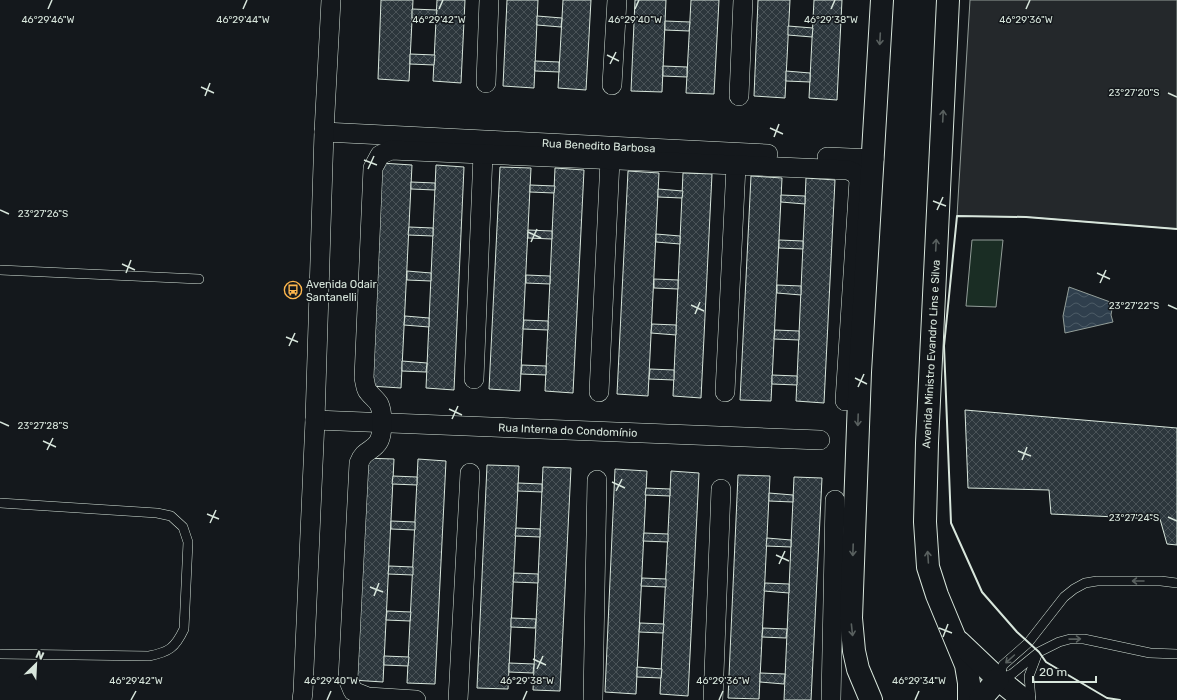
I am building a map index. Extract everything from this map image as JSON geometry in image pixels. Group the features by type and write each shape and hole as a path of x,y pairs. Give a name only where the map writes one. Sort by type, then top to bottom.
{"street":[{"path":"302,700 315,420 324,132 331,0"},
{"path":"486,83 489,0"},
{"path":"612,85 617,0"},
{"path":"739,96 743,0"},
{"path":"871,700 858,669 854,651 851,618 860,372 874,159 882,0"},
{"name":"Avenida Ministro Evandro Lins e Silva","path":"948,0 927,443 925,522 928,567 937,595 966,665 969,683 969,700"},
{"name":"Rua Benedito Barbosa","path":"324,132 874,159"},
{"path":"416,700 368,698 352,691 348,679 359,463 362,456 373,448 379,440 382,423 379,404 367,390 364,378 373,168 380,155 391,150 848,170 856,173 859,180 845,401"},
{"path":"474,379 483,154"},
{"path":"599,392 610,160"},
{"path":"725,392 736,166"},
{"name":"Rua Interna do Condomínio","path":"315,420 820,440"},
{"path":"458,700 470,473"},
{"path":"593,700 597,480"},
{"path":"713,700 721,488"},
{"path":"831,700 835,500"},
{"path":"954,637 998,679 1024,700"},
{"path":"980,700 998,679"}],"lane":[{"path":"0,270 199,279"},
{"path":"0,503 158,513 170,516 183,527 188,542 184,629 178,642 164,654 149,656 0,654"},
{"path":"998,679 1002,665 1028,643 1064,597 1085,583 1097,581 1161,581 1177,583"},
{"path":"998,679 1012,674 1039,652 1059,642 1070,639 1084,639 1150,653 1177,654"},
{"path":"1031,700 1029,676 1034,659 1039,652"}],"green space":[{"path":"972,240 1003,240 996,307 966,306"}],"shaded area":[{"path":"970,0 1177,0 1177,229 1026,217 957,216"}],"water":[{"path":"1069,287 1113,303 1111,315 1113,322 1065,333 1063,316"}],"building":[{"path":"381,0 413,0 409,81 378,79"},
{"path":"437,0 465,0 461,83 433,81"},
{"path":"507,0 538,0 534,88 503,86"},
{"path":"563,0 591,0 586,90 558,88"},
{"path":"635,0 666,0 662,92 631,91"},
{"path":"691,0 719,0 714,94 686,93"},
{"path":"758,0 790,0 785,98 754,96"},
{"path":"814,0 842,0 837,100 809,98"},
{"path":"412,9 437,10 436,19 412,18"},
{"path":"537,16 562,18 561,27 537,25"},
{"path":"665,21 690,22 689,31 665,30"},
{"path":"788,26 813,28 812,37 788,35"},
{"path":"410,54 435,55 434,65 410,64"},
{"path":"535,61 559,62 559,72 535,71"},
{"path":"663,66 687,67 687,77 663,76"},
{"path":"786,71 810,73 810,82 786,81"},
{"path":"381,163 412,165 401,388 370,386"},
{"path":"436,165 464,167 454,390 426,388"},
{"path":"500,167 531,168 520,391 489,389"},
{"path":"555,168 584,170 573,393 545,391"},
{"path":"628,171 659,173 648,396 617,394"},
{"path":"683,173 712,174 701,398 673,396"},
{"path":"751,176 782,178 771,401 740,400"},
{"path":"806,178 835,180 824,403 796,401"},
{"path":"411,182 435,183 435,190 411,189"},
{"path":"530,185 555,186 554,193 530,192"},
{"path":"658,189 683,191 682,198 658,197"},
{"path":"781,195 805,196 805,204 781,202"},
{"path":"409,227 433,228 433,236 408,235"},
{"path":"528,230 552,231 552,239 528,238"},
{"path":"656,234 680,236 680,244 656,242"},
{"path":"779,240 803,241 803,249 779,248"},
{"path":"407,271 431,273 431,281 407,280"},
{"path":"526,275 550,276 550,284 526,283"},
{"path":"654,279 678,280 678,289 654,288"},
{"path":"777,285 801,286 801,295 777,293"},
{"path":"405,316 429,318 429,327 404,325"},
{"path":"524,320 548,321 548,330 523,329"},
{"path":"652,324 676,325 676,335 651,333"},
{"path":"775,330 799,331 799,340 774,339"},
{"path":"402,361 427,363 426,372 402,371"},
{"path":"522,365 546,366 546,375 521,374"},
{"path":"650,369 674,370 674,380 649,379"},
{"path":"772,375 797,376 797,385 772,384"},
{"path":"965,410 1177,428 1177,545 1167,544 1160,519 1051,514 1049,490 968,488"},
{"path":"362,458 394,459 383,682 352,680"},
{"path":"418,459 446,461 435,684 407,683"},
{"path":"487,465 519,466 508,689 477,688"},
{"path":"543,467 571,468 560,691 533,690"},
{"path":"615,469 647,471 636,694 605,692"},
{"path":"671,471 699,473 688,696 660,694"},
{"path":"738,475 770,476 759,699 728,698"},
{"path":"393,476 417,477 417,485 392,484"},
{"path":"794,477 822,478 811,700 784,700"},
{"path":"518,483 542,484 542,492 518,491"},
{"path":"646,488 670,489 670,496 645,495"},
{"path":"769,493 793,495 793,502 769,501"},
{"path":"391,521 415,522 415,530 391,529"},
{"path":"516,528 540,529 540,537 515,536"},
{"path":"644,533 668,534 668,542 643,541"},
{"path":"767,538 791,540 791,547 766,546"},
{"path":"389,566 413,567 413,575 388,574"},
{"path":"514,573 538,574 538,583 513,582"},
{"path":"642,578 666,579 666,587 641,586"},
{"path":"765,583 789,584 789,593 764,591"},
{"path":"387,611 411,612 410,621 386,620"},
{"path":"511,618 536,619 535,628 511,627"},
{"path":"640,623 664,624 663,633 639,632"},
{"path":"763,628 787,629 786,638 762,637"},
{"path":"384,656 409,657 408,666 384,665"},
{"path":"509,663 534,664 533,673 509,672"},
{"path":"637,667 662,669 661,678 637,677"},
{"path":"760,673 785,674 784,684 760,682"}],"wall":[{"path":"1120,700 1107,698 1046,662 1039,652 1017,632 982,592 951,523 944,346 957,216 1026,217 1177,229"}],"place":[{"name":"Avenida Odair Santanelli","path":"293,290"}]}
